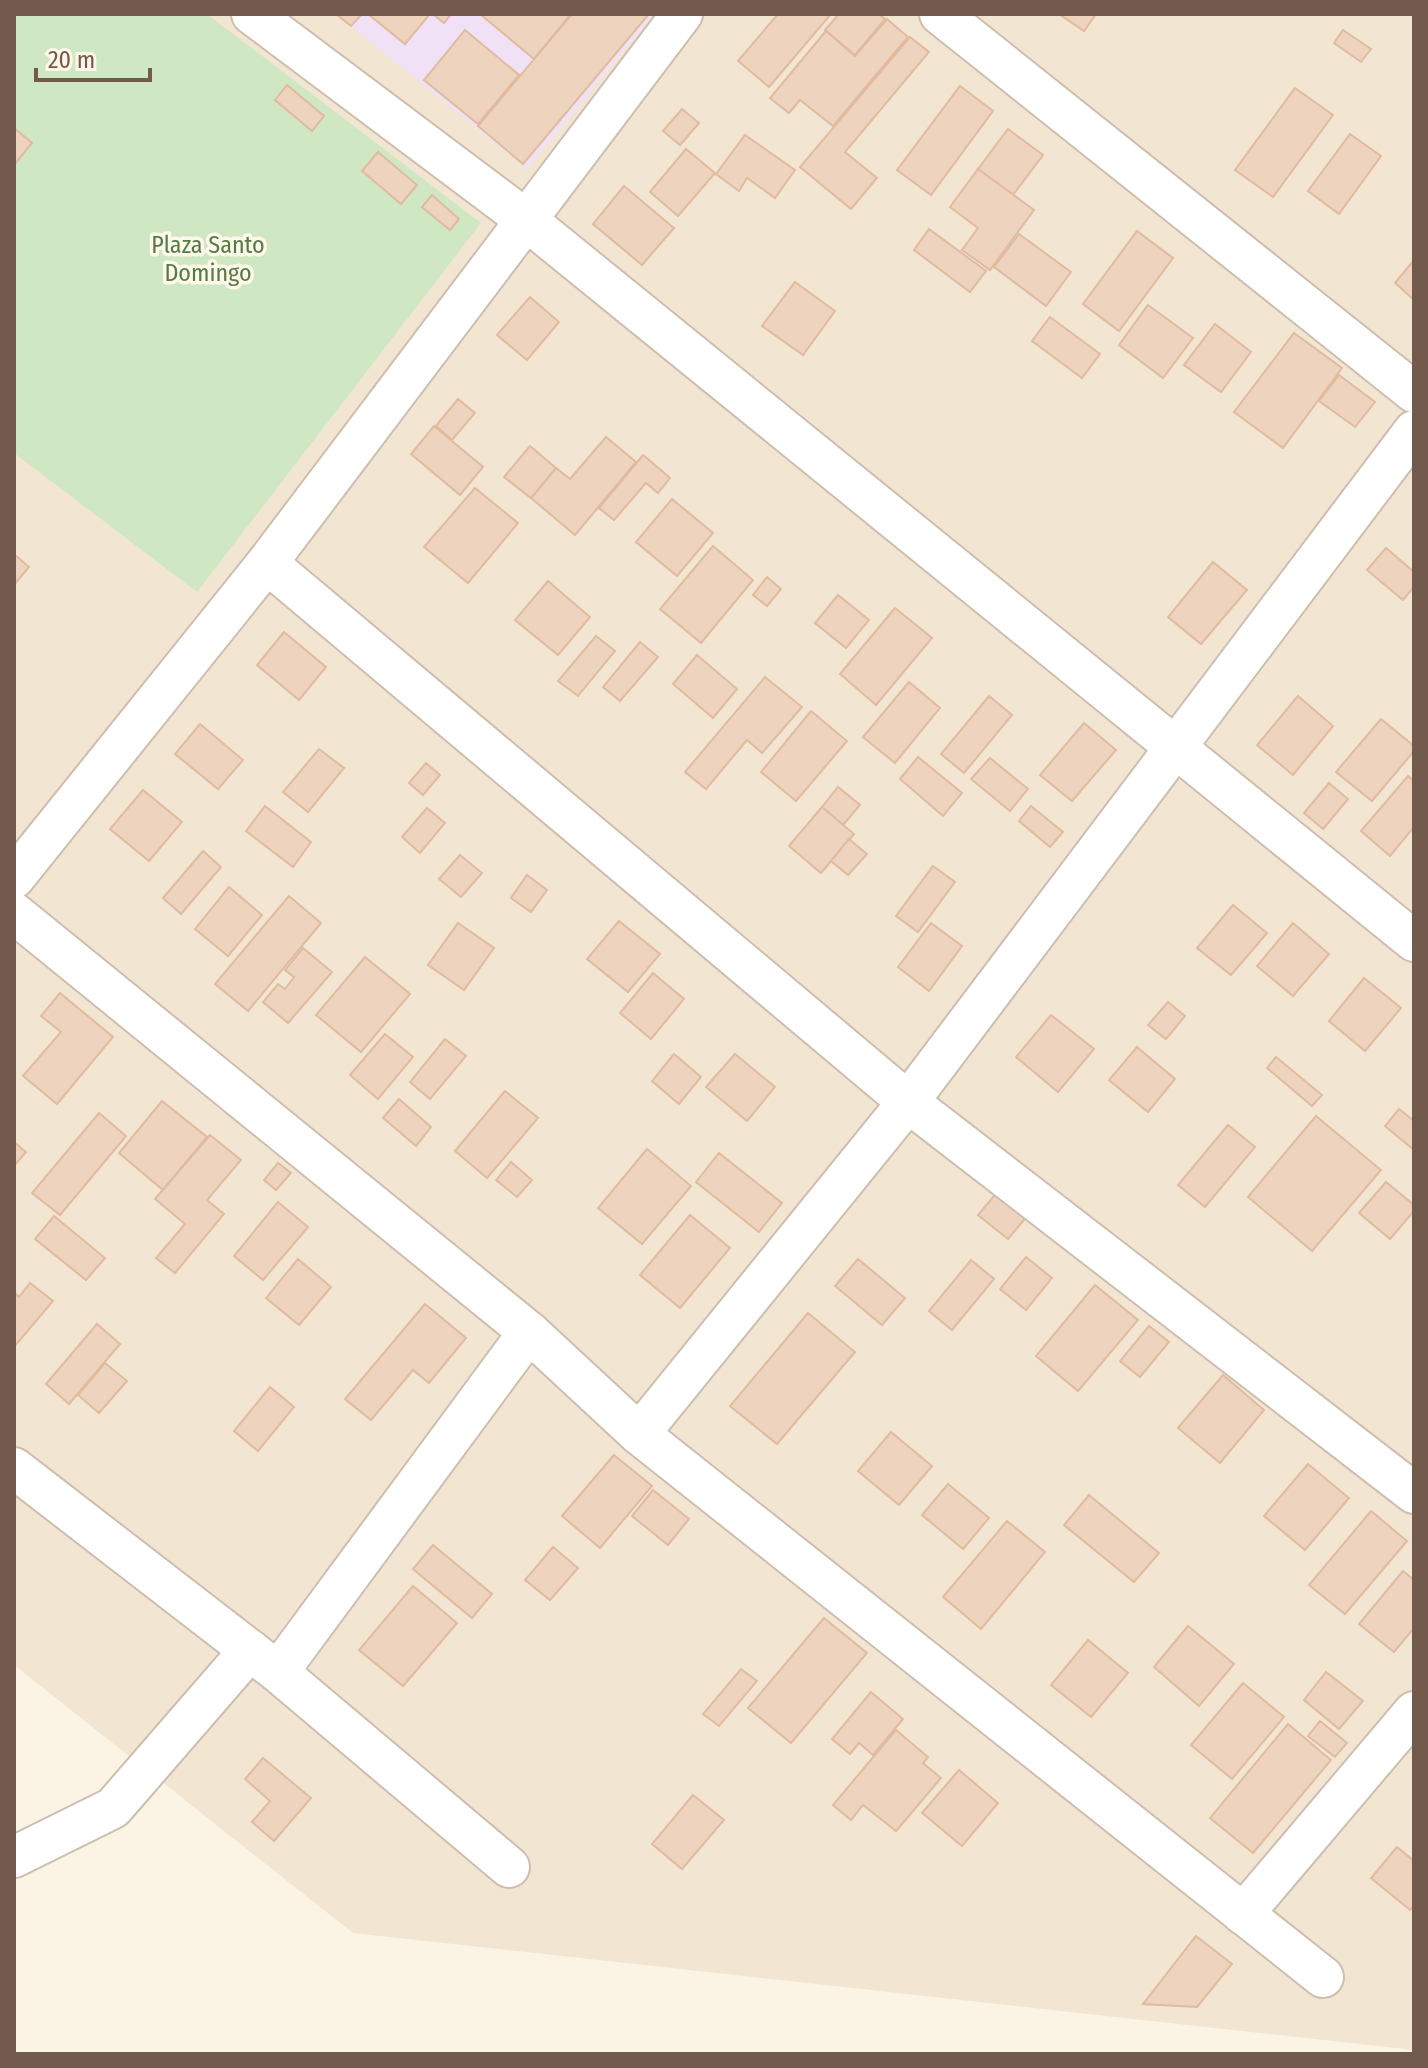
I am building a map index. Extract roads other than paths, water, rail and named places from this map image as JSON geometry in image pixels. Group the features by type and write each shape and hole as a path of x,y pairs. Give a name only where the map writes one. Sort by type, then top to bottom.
{"street":[{"path":"252,14 525,219 1414,941"},
{"path":"14,878 267,563 682,14"},
{"path":"940,14 1414,392"},
{"path":"639,1434 908,1102 1414,431"},
{"path":"267,563 908,1102 1414,1493"},
{"path":"14,913 529,1332 639,1434 1323,1977"},
{"path":"14,1857 113,1808 264,1661 529,1332"},
{"path":"14,1468 264,1661 509,1867"},
{"path":"1243,1914 1414,1712"}],"park label":[{"name":"Plaza Santo Domingo","path":"208,259"}]}
